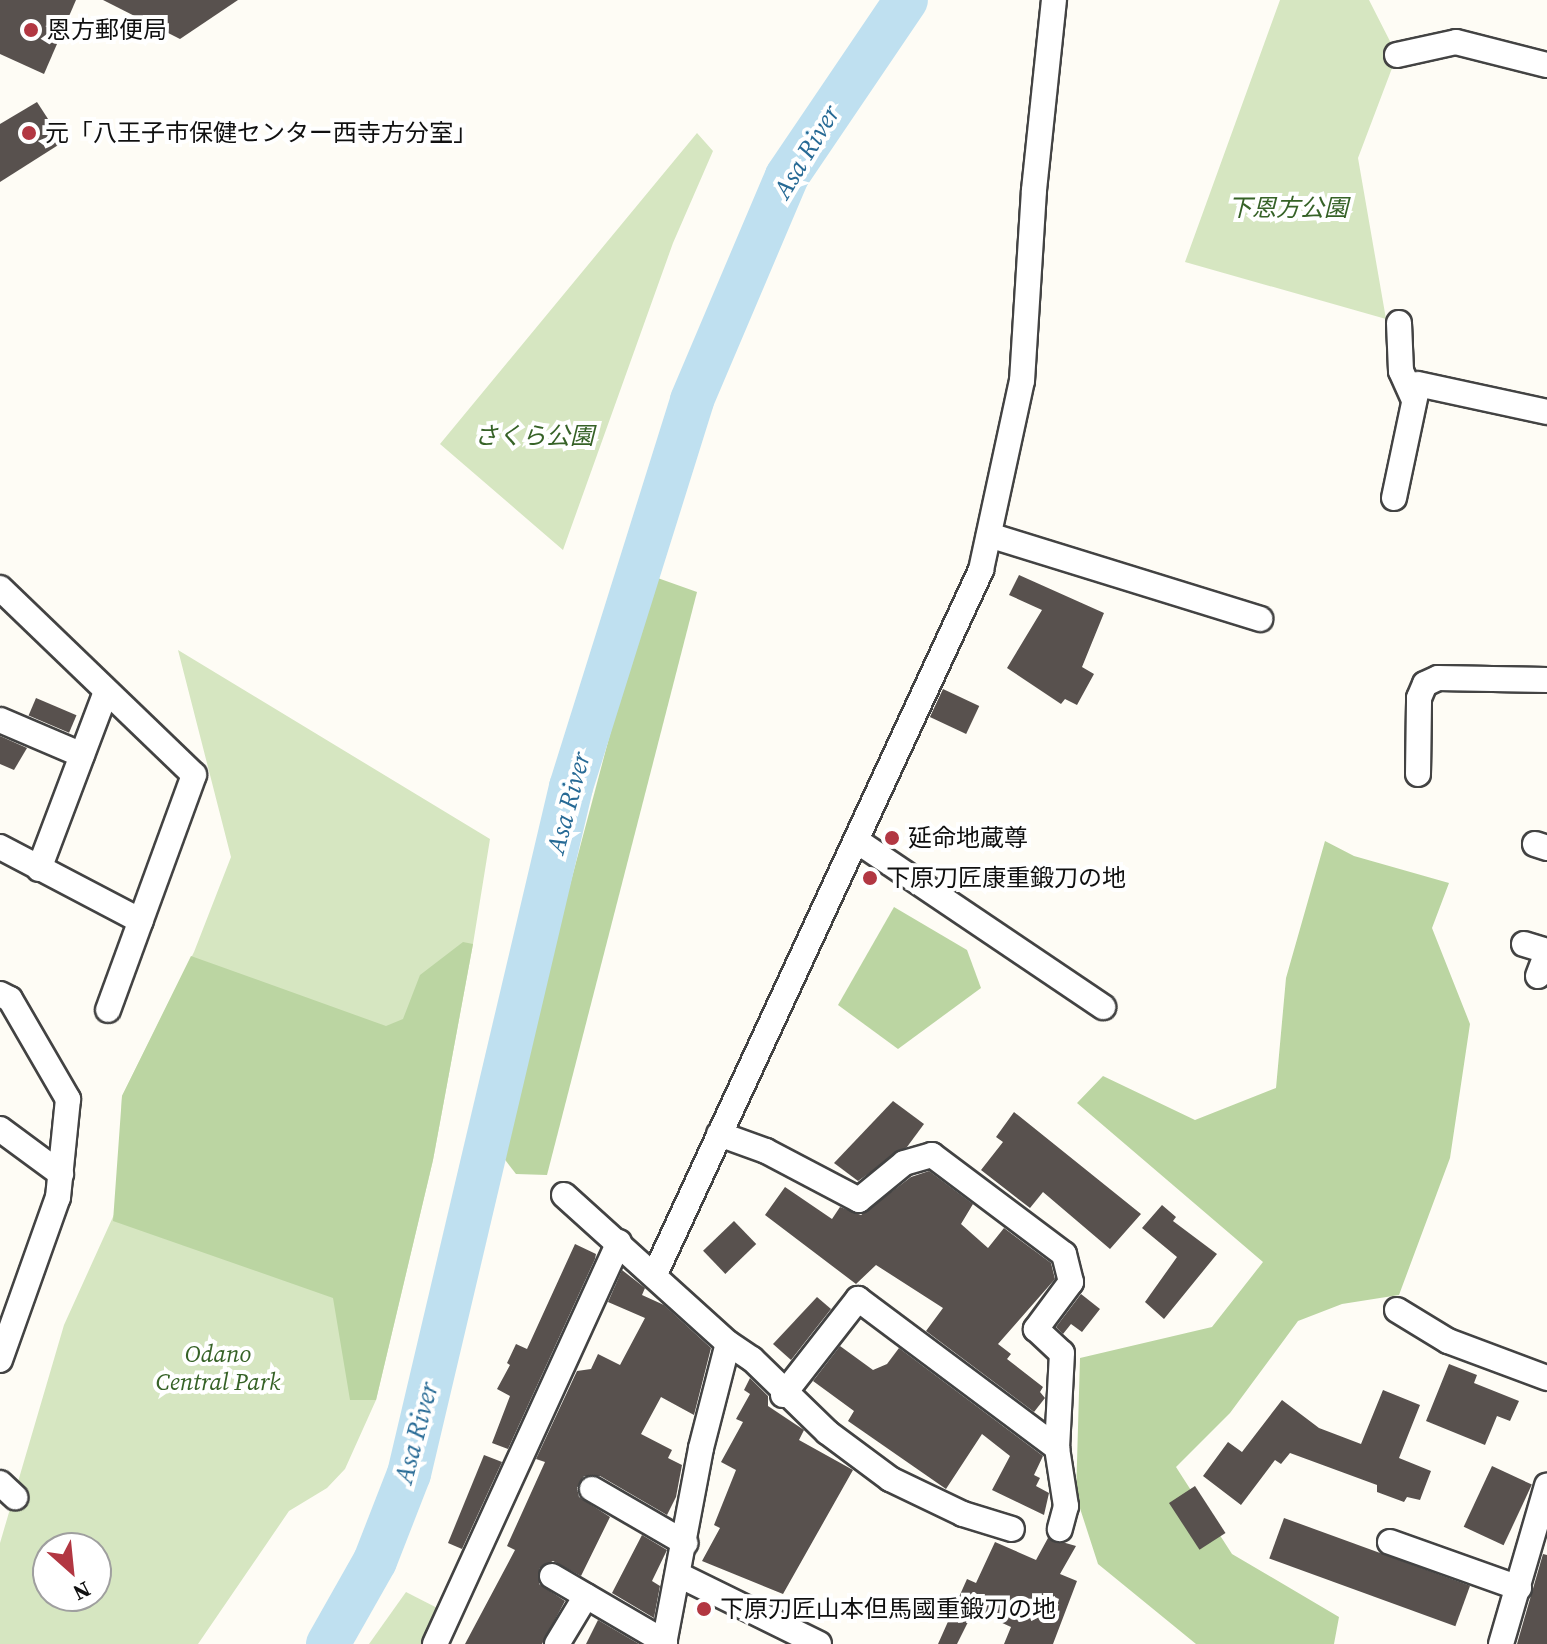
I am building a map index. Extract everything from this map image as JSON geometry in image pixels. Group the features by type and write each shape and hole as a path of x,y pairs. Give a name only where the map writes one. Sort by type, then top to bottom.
{"street":[{"path":"655,1274 981,570 1022,381 1034,190 1054,0"},
{"path":"1397,55 1456,42 1547,65"},
{"path":"1399,323 1401,371 1414,400"},
{"path":"1394,498 1418,384 1547,412"},
{"path":"989,535 1260,619"},
{"path":"0,588 194,775 108,1010"},
{"path":"1418,774 1419,698 1425,684 1438,678 1547,680"},
{"path":"39,869 106,692"},
{"path":"0,720 82,755"},
{"path":"857,841 1103,1007"},
{"path":"0,847 141,921"},
{"path":"0,994 10,999 68,1099 58,1197 7,1302 0,1360"},
{"path":"0,1129 61,1174"},
{"path":"719,1134 766,1151 859,1200 904,1163 932,1155 1064,1254 1071,1282 1036,1329 1062,1353 1057,1448 1066,1506 1060,1529"},
{"path":"564,1195 728,1343 752,1359 783,1395 890,1479 963,1514 1012,1529"},
{"path":"435,1644 619,1242"},
{"path":"783,1395 858,1299 1057,1448"},
{"path":"1397,1310 1448,1341 1547,1378"},
{"path":"552,1576 664,1643 701,1448 728,1343"},
{"path":"1501,1644 1543,1527 1547,1486"},
{"path":"592,1489 685,1543"},
{"path":"1390,1542 1519,1588"},
{"path":"679,1575 819,1644"},
{"path":"557,1644 586,1596"}],"green space":[{"name":"下恩方公園","path":"1280,0 1369,0 1397,55 1358,158 1386,319 1185,262"},
{"name":"さくら公園","path":"697,133 713,151 673,243 563,550 440,444"},
{"path":"652,576 697,592 547,1175 516,1174 499,1152"},
{"name":"Odano Central Park","path":"178,650 490,839 433,1160 376,1400 345,1469 327,1488 289,1511 198,1644 0,1644 0,1543 64,1325 117,1208 122,1096 194,952 231,857"},
{"path":"1325,841 1354,856 1449,883 1432,928 1470,1024 1450,1158 1399,1295 1342,1304 1298,1321 1230,1413 1176,1467 1232,1554 1339,1617 1334,1644 1196,1644 1098,1564 1076,1496 1080,1358 1212,1327 1263,1262 1077,1103 1103,1076 1195,1120 1276,1088 1286,978"},
{"path":"894,907 967,950 981,988 898,1049 838,1005"},
{"path":"463,942 473,944 433,1160 376,1400 350,1400 333,1298 113,1221 122,1096 191,956 386,1026 403,1019 420,975"},
{"path":"406,1592 449,1614 435,1644 369,1644"}],"building":[{"name":"恩方郵便局","path":"0,0 76,0 44,74 0,54"},
{"path":"103,0 238,0 180,39"},
{"name":"元「八王子市保健センター西寺方分室」","path":"37,102 63,142 0,182 0,124"},
{"path":"1019,575 1104,613 1082,667 1094,674 1077,705 1065,699 1061,704 1007,668 1042,610 1009,595"},
{"path":"943,689 979,706 966,734 930,717"},
{"path":"36,698 77,715 69,733 29,715"},
{"path":"0,736 27,748 14,770 0,764"},
{"path":"893,1101 924,1124 907,1147 858,1181 834,1163"},
{"path":"1014,1112 1141,1214 1110,1249 1043,1192 1030,1208 981,1170 1003,1142 996,1137"},
{"path":"929,1171 973,1204 961,1224 988,1248 1004,1228 1051,1263 1055,1279 998,1344 1011,1354 1007,1359 1043,1387 1040,1392 1045,1398 1034,1412 926,1331 943,1308 876,1265 856,1284 765,1215 785,1187 832,1219 840,1207 861,1215 911,1177"},
{"path":"1162,1205 1176,1217 1173,1221 1217,1254 1164,1319 1145,1302 1177,1257 1142,1228"},
{"path":"734,1221 756,1244 725,1274 703,1251"},
{"path":"575,1244 596,1254 595,1259 508,1449 492,1443 510,1396 497,1389 510,1365 507,1363 516,1344 527,1349"},
{"path":"622,1270 645,1288 642,1295 664,1305 711,1348 694,1415 661,1397 641,1434 672,1450 668,1458 682,1465 676,1497 667,1515 600,1476 584,1476 577,1488 579,1497 610,1517 581,1576 553,1561 539,1569 539,1584 565,1601 542,1644 465,1644 515,1550 507,1546 545,1462 536,1459 577,1371 591,1369 598,1354 620,1365 645,1318 608,1302"},
{"path":"1081,1294 1100,1309 1082,1332 1071,1324 1063,1334 1056,1327"},
{"path":"817,1297 831,1309 791,1360 773,1344"},
{"path":"840,1346 873,1370 887,1364 899,1348 1043,1456 1034,1475 1040,1478 1036,1486 1049,1493 1044,1515 992,1490 1010,1456 982,1434 946,1489 848,1421 854,1411 813,1381"},
{"path":"1449,1364 1477,1375 1474,1383 1519,1401 1510,1421 1497,1416 1485,1445 1426,1421"},
{"path":"750,1378 768,1396 768,1406 804,1430 799,1440 853,1470 783,1594 702,1561 720,1528 714,1525 736,1470 721,1462 743,1422 736,1419 750,1394 744,1390"},
{"path":"1383,1390 1420,1405 1399,1458 1431,1471 1420,1500 1407,1497 1404,1502 1377,1492 1377,1485 1290,1453 1281,1464 1275,1460 1241,1505 1203,1476 1228,1442 1242,1452 1282,1400 1319,1428 1361,1444"},
{"path":"484,1455 502,1462 462,1549 448,1543"},
{"path":"1492,1466 1532,1485 1504,1545 1464,1527"},
{"path":"1195,1486 1225,1533 1200,1550 1169,1503"},
{"path":"1284,1518 1470,1586 1455,1626 1269,1558"},
{"path":"642,1535 667,1550 652,1581 660,1586 654,1618 612,1593"},
{"path":"1048,1538 1076,1546 1060,1574 1077,1581 1053,1644 1004,1644 1011,1627 974,1610 957,1644 938,1644 967,1579 976,1583 995,1542 1036,1560"},
{"path":"1543,1554 1547,1555 1547,1644 1517,1644"},
{"path":"598,1620 639,1644 586,1644"}],"waterway":[{"name":"Asa River","path":"328,1644 375,1561 409,1474 571,787 692,400 787,176 906,0"}],"place":[{"name":"恩方郵便局","path":"31,30"},
{"name":"元「八王子市保健センター西寺方分室」","path":"29,133"},
{"name":"延命地蔵尊","path":"892,838"},
{"name":"下原刀匠康重鍛刀の地","path":"870,878"},
{"name":"下原刀匠山本但馬國重鍛刀の地","path":"704,1609"}]}
